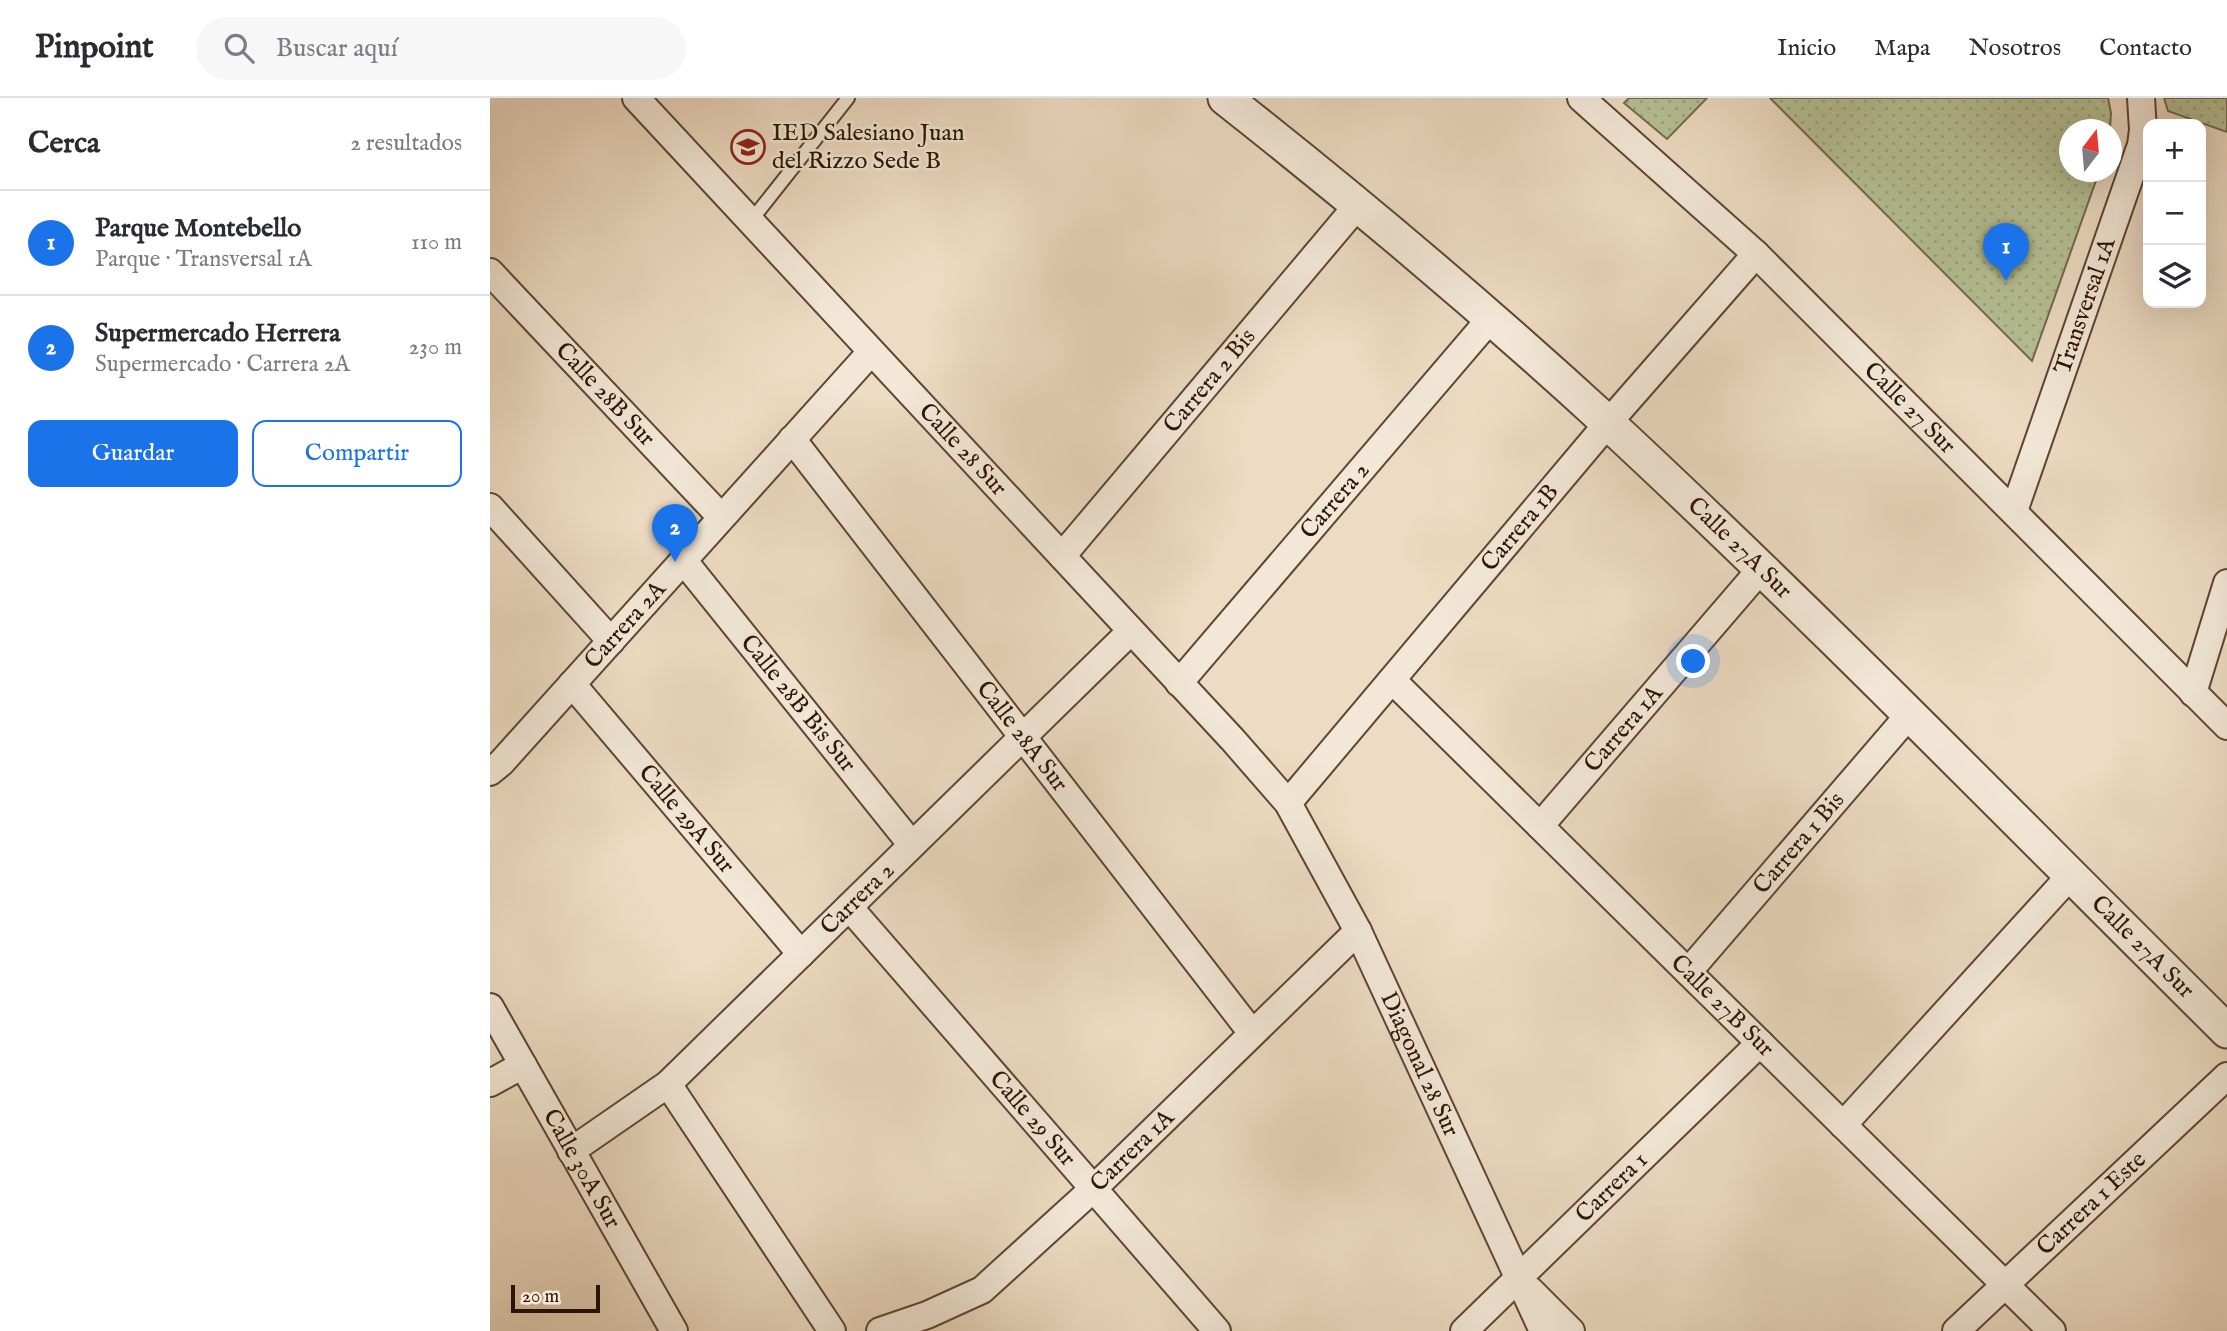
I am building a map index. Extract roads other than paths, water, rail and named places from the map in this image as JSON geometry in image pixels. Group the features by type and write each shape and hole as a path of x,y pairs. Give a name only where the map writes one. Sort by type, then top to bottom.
{"street":[{"name":"Calle 28 Sur","path":"636,98 1233,740 1288,803"},
{"name":"Calle 27A Sur","path":"1225,98 1490,318 1608,423 1909,715 2227,1031"},
{"name":"Calle 27 Sur","path":"1581,98 1756,254 2227,726"},
{"name":"Transversal 1A","path":"2014,511 2141,145 2141,98"},
{"name":"Carrera 2 Bis","path":"1062,556 1357,206"},
{"name":"Carrera 1B","path":"1288,803 1608,423 1756,254"},
{"name":"Calle 28B Sur","path":"490,272 721,517"},
{"name":"Carrera 2","path":"1179,683 1490,318"},
{"name":"Carrera 2A","path":"490,772 501,763 871,352"},
{"name":"Calle 28A Sur","path":"792,439 1252,1033"},
{"path":"490,507 611,641"},
{"name":"Calle 28B Bis Sur","path":"683,561 912,845"},
{"name":"Carrera 1A","path":"1540,826 1760,569"},
{"path":"2193,693 2227,583"},
{"name":"Carrera 2","path":"571,1151 668,1084 1131,631"},
{"name":"Calle 27B Sur","path":"1392,680 2052,1331"},
{"name":"Calle 29A Sur","path":"572,684 801,954"},
{"name":"Carrera 1 Bis","path":"1688,972 1909,715"},
{"name":"Diagonal 28 Sur","path":"1288,803 1357,931 1542,1331"},
{"path":"1843,1125 2070,876"},
{"name":"Calle 29 Sur","path":"849,907 1217,1331"},
{"name":"Carrera 1A","path":"880,1331 931,1323 982,1290 1093,1189 1357,931"},
{"name":"Calle 30A Sur","path":"490,1007 674,1331"},
{"name":"Carrera 1","path":"1464,1331 1760,1043"},
{"path":"490,1083 523,1065"},
{"name":"Carrera 1 Este","path":"1956,1331 2227,1076"},
{"path":"668,1084 832,1331"},
{"path":"1518,1279 1572,1331"}],"lane":[{"path":"750,222 848,98"}],"place":[{"name":"IED Salesiano Juan del Rizzo Sede B","path":"748,147"},
{"name":"Parque Montebello","path":"2006,281"},
{"name":"Supermercado Herrera","path":"675,562"}]}
